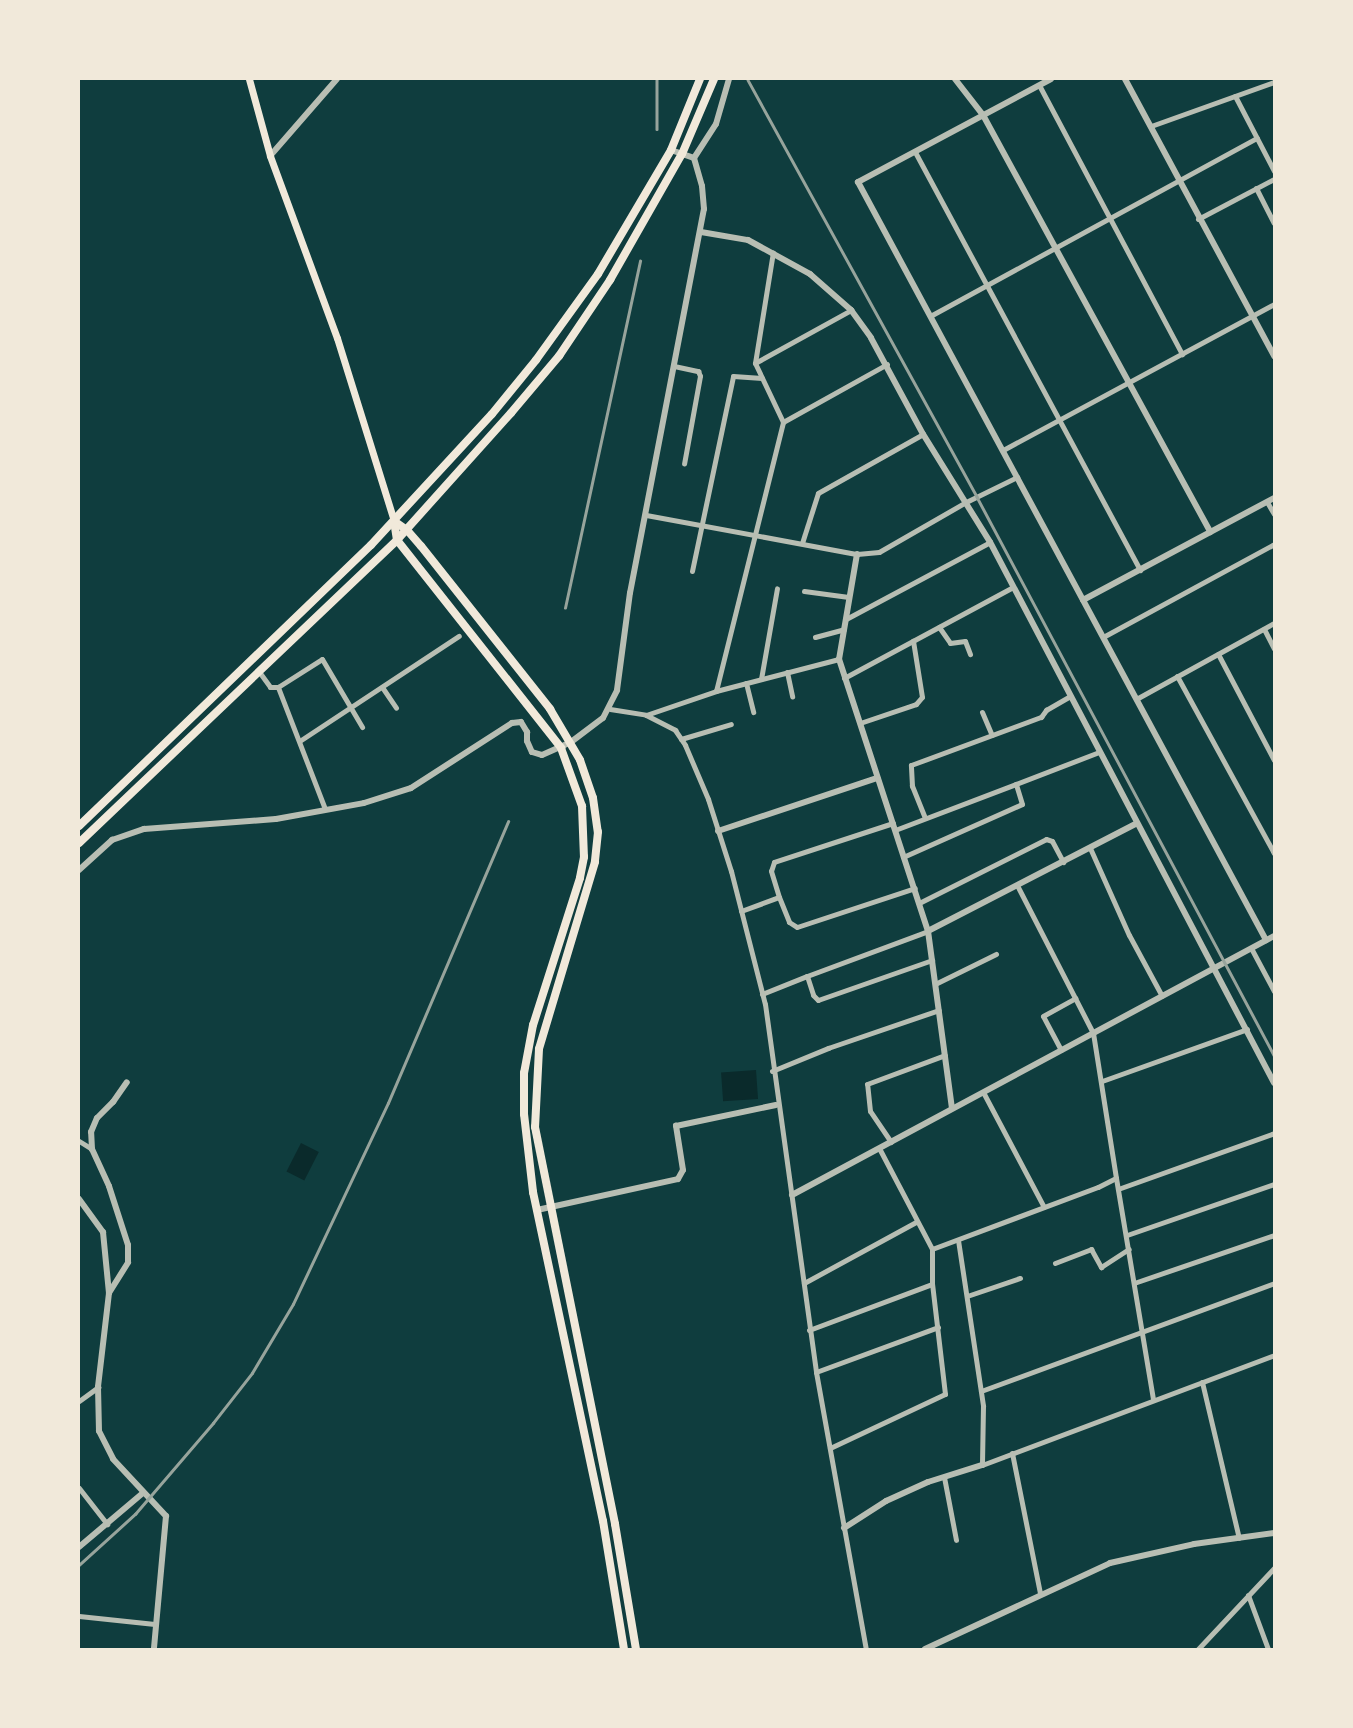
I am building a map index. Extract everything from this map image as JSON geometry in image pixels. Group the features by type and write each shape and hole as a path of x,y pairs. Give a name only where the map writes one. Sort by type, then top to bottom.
{"highway":[{"path":"79,826 394,521 492,414 536,360 598,274 671,150 701,79"},
{"path":"79,843 407,530 472,460 559,356 610,280 682,154 713,79"},
{"path":"394,521 407,530 550,709 572,743 593,798 597,846 593,877 539,1049 535,1127 615,1524 636,1649"},
{"path":"394,521 397,540 561,748 580,796 584,857 571,913 533,1025 524,1073 526,1151 603,1521 624,1649"}],"main road":[{"path":"249,79 270,156 337,338 394,521"}],"street":[{"path":"270,156 337,79"},
{"path":"79,870 112,840 144,829 276,819 394,795 512,723 521,722 527,732 527,741 532,752 549,754 572,743 599,723 610,709 617,690 630,593 701,232 704,209 702,186 694,159 716,124 729,79"},
{"path":"955,79 964,82 983,115 1210,532"},
{"path":"1051,79 858,182 932,314 1266,940"},
{"path":"1125,79 1274,356"},
{"path":"1151,126 1274,82"},
{"path":"1039,85 1182,354"},
{"path":"1235,96 1274,171"},
{"path":"932,314 1257,138"},
{"path":"671,150 694,159"},
{"path":"915,152 1140,570"},
{"path":"1198,219 1274,179"},
{"path":"1256,188 1274,223"},
{"path":"701,232 748,240 773,251 810,274 851,310 887,364 923,434 989,542 1216,967 1274,1083"},
{"path":"716,691 783,422 755,363 773,251"},
{"path":"1003,450 1274,304"},
{"path":"755,363 851,310"},
{"path":"783,422 887,364"},
{"path":"674,366 698,371 700,376 684,464"},
{"path":"692,571 733,376 762,378"},
{"path":"802,544 818,493 923,434"},
{"path":"646,515 857,554 878,552 966,502 1017,477"},
{"path":"1083,600 1274,498"},
{"path":"1267,502 1274,514"},
{"path":"846,619 989,542"},
{"path":"1103,637 1274,544"},
{"path":"857,554 839,659 928,932 952,1108"},
{"path":"844,678 1013,587"},
{"path":"761,679 776,588"},
{"path":"804,591 849,597"},
{"path":"1138,698 1274,623"},
{"path":"939,627 950,643 965,641 970,654"},
{"path":"815,636 844,629"},
{"path":"1264,629 1274,649"},
{"path":"301,740 459,636"},
{"path":"860,723 916,704 922,697 913,641"},
{"path":"1218,654 1272,750 1274,760"},
{"path":"260,673 270,687 278,687 322,659 362,727"},
{"path":"646,715 716,691 839,659"},
{"path":"787,672 792,696"},
{"path":"1177,677 1274,853"},
{"path":"746,683 753,712"},
{"path":"278,687 324,809"},
{"path":"382,687 396,708"},
{"path":"925,818 912,786 911,765 1041,718 1046,710 1070,696"},
{"path":"610,709 646,715 670,727 681,739 708,799 741,911 762,994 809,1330 866,1649"},
{"path":"982,712 992,735"},
{"path":"681,739 731,724"},
{"path":"915,888 797,927 789,922 771,871 774,862 925,818 1099,752"},
{"path":"718,831 877,778"},
{"path":"903,857 1022,804 1016,784"},
{"path":"762,994 928,932 1138,823"},
{"path":"919,903 1046,839 1052,841 1062,862"},
{"path":"1090,848 1129,935 1162,996"},
{"path":"1017,885 1093,1033 1153,1400"},
{"path":"741,911 779,897"},
{"path":"792,1195 1274,936"},
{"path":"1251,948 1274,991"},
{"path":"935,984 996,954"},
{"path":"807,976 813,995 818,1000 932,960"},
{"path":"1061,1050 1043,1016 1075,998"},
{"path":"772,1071 828,1048 939,1010"},
{"path":"1102,1081 1247,1029"},
{"path":"891,1142 870,1111 867,1084 945,1055"},
{"path":"109,1293 128,1262 128,1241 109,1186 92,1149 92,1132 97,1118 127,1082"},
{"path":"983,1092 1044,1207"},
{"path":"537,1210 678,1179 682,1170 676,1126 776,1105"},
{"path":"1118,1189 1274,1133"},
{"path":"79,1141 92,1149"},
{"path":"830,1448 945,1394 932,1284 932,1249 879,1148"},
{"path":"932,1249 1098,1188 1116,1178"},
{"path":"1127,1235 1274,1184"},
{"path":"79,1199 103,1232 109,1293 98,1387 99,1431 104,1446 166,1516 154,1649"},
{"path":"804,1283 916,1222"},
{"path":"1134,1283 1274,1235"},
{"path":"958,1240 981,1391 982,1465"},
{"path":"1055,1264 1091,1249 1101,1267 1129,1249"},
{"path":"967,1296 1020,1278"},
{"path":"981,1391 1274,1283"},
{"path":"809,1330 932,1284"},
{"path":"816,1372 938,1327"},
{"path":"844,1528 886,1501 944,1477 1274,1355"},
{"path":"1202,1382 1239,1538"},
{"path":"79,1401 98,1387"},
{"path":"1012,1453 1040,1593"},
{"path":"944,1477 956,1540"},
{"path":"79,1488 107,1524"},
{"path":"79,1547 143,1493"},
{"path":"925,1649 1040,1593 1110,1563 1195,1544 1274,1533"},
{"path":"1198,1649 1274,1568"},
{"path":"1248,1595 1268,1649"},
{"path":"79,1616 155,1624"}],"water":[{"path":"756,1070 758,1099 723,1101 721,1072"},
{"path":"301,1143 319,1152 304,1181 286,1172"}],"railway":[{"path":"657,79 657,129"},
{"path":"748,80 977,497 1274,1055"},
{"path":"565,608 640,261"},
{"path":"79,1565 135,1514 213,1423 252,1373 293,1304 388,1103 508,821"}]}
